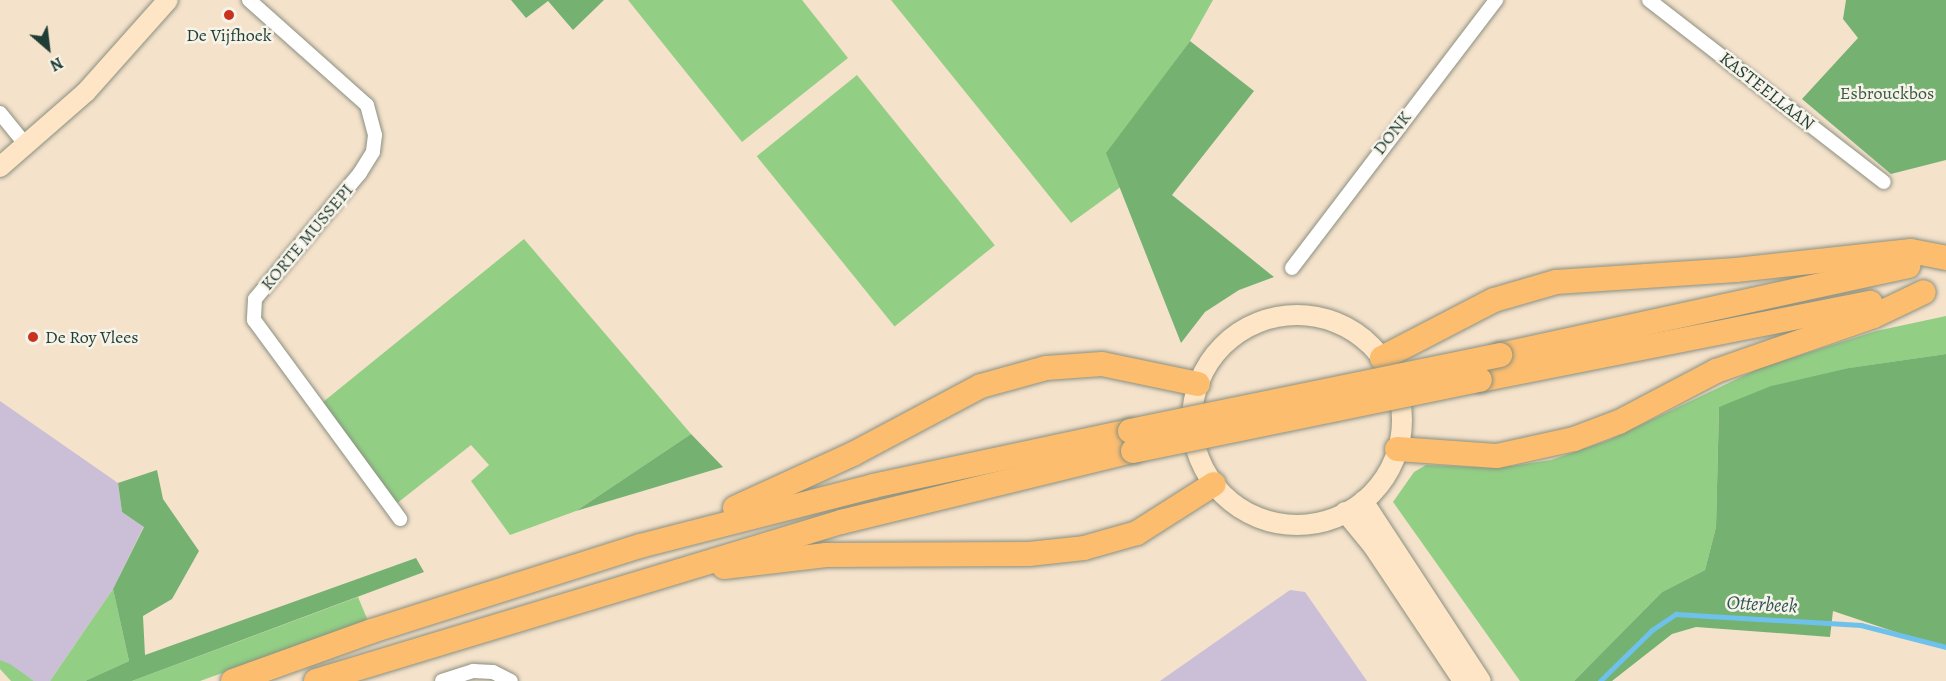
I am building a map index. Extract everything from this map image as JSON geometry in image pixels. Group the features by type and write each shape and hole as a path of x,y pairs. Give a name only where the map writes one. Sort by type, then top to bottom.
{"highway":[{"path":"1382,358 1494,300 1556,282 1736,270 1911,252 1946,258"},
{"path":"316,681 671,571 1132,441 1500,355 1946,258"},
{"path":"233,681 372,631 689,533 873,486 1480,380 1935,290"},
{"path":"1398,449 1497,456 1574,439 1619,422 1716,371 1874,316 1935,290"},
{"path":"689,533 711,517 798,482 981,386 1046,368 1102,364 1198,384"},
{"path":"671,571 826,555 1029,554 1084,548 1137,533 1214,484"}],"main road":[{"path":"0,167 86,92 168,0"},
{"path":"1298,315 1334,321 1370,344 1382,358 1399,396 1402,415 1398,449 1378,486 1363,501 1345,512 1307,524 1267,520 1239,507 1214,484 1194,438 1192,418 1198,384 1228,341 1256,324 1279,317 1298,315"},
{"path":"1363,501 1439,632 1463,681"},
{"path":"1345,512 1439,632 1481,681"}],"street":[{"name":"KORTE MUSSEPI","path":"249,0 367,105 375,135 373,152 360,173 255,299 254,320 400,519"},
{"name":"DONK","path":"1292,268 1496,0"},
{"name":"KASTEELLAAN","path":"1649,0 1884,182"},
{"path":"0,113 26,145"},
{"path":"442,681 473,671 494,672 512,681"}],"shaded area":[{"path":"0,401 118,483 122,512 144,526 113,589 50,681 34,681 0,660"},
{"path":"1290,590 1305,592 1367,681 1160,681"}],"green space":[{"path":"511,0 604,0 573,30 548,1 526,18"},
{"path":"628,0 802,0 848,58 742,142"},
{"path":"891,0 1213,0 1190,41 1107,153 1122,186 1071,223"},
{"name":"Esbrouckbos","path":"1846,0 1946,0 1946,160 1891,174 1802,99 1858,38 1843,19"},
{"path":"1190,41 1254,91 1172,195 1274,277 1239,290 1205,312 1181,343 1106,153"},
{"path":"857,75 995,245 895,326 757,156"},
{"path":"524,239 691,434 576,511 510,535 471,481 489,465 471,445 396,504 323,402"},
{"path":"1946,316 1946,354 1850,368 1719,407 1716,527 1705,570 1662,592 1574,681 1520,681 1393,502 1414,472 1426,465 1497,468 1551,460 1609,440 1760,368 1876,331"},
{"path":"1946,354 1946,649 1833,611 1830,637 1696,627 1672,634 1612,681 1574,681 1662,592 1705,570 1716,527 1719,407 1771,386 1849,368"},
{"path":"691,434 723,467 576,511"},
{"path":"157,470 163,499 199,551 172,599 143,616 145,655 416,558 424,572 132,681 85,681 129,661 113,589 144,527 122,512 118,483"},
{"path":"113,589 129,661 85,681 50,681"},
{"path":"358,597 368,621 200,681 132,681"},
{"path":"0,660 10,664 34,681 11,681 0,669"}],"waterway":[{"name":"Otterbeek","path":"1600,681 1652,630 1676,614 1861,625 1946,647"}],"place":[{"name":"De Vijfhoek","path":"229,15"},
{"name":"De Roy Vlees","path":"33,337"}]}
